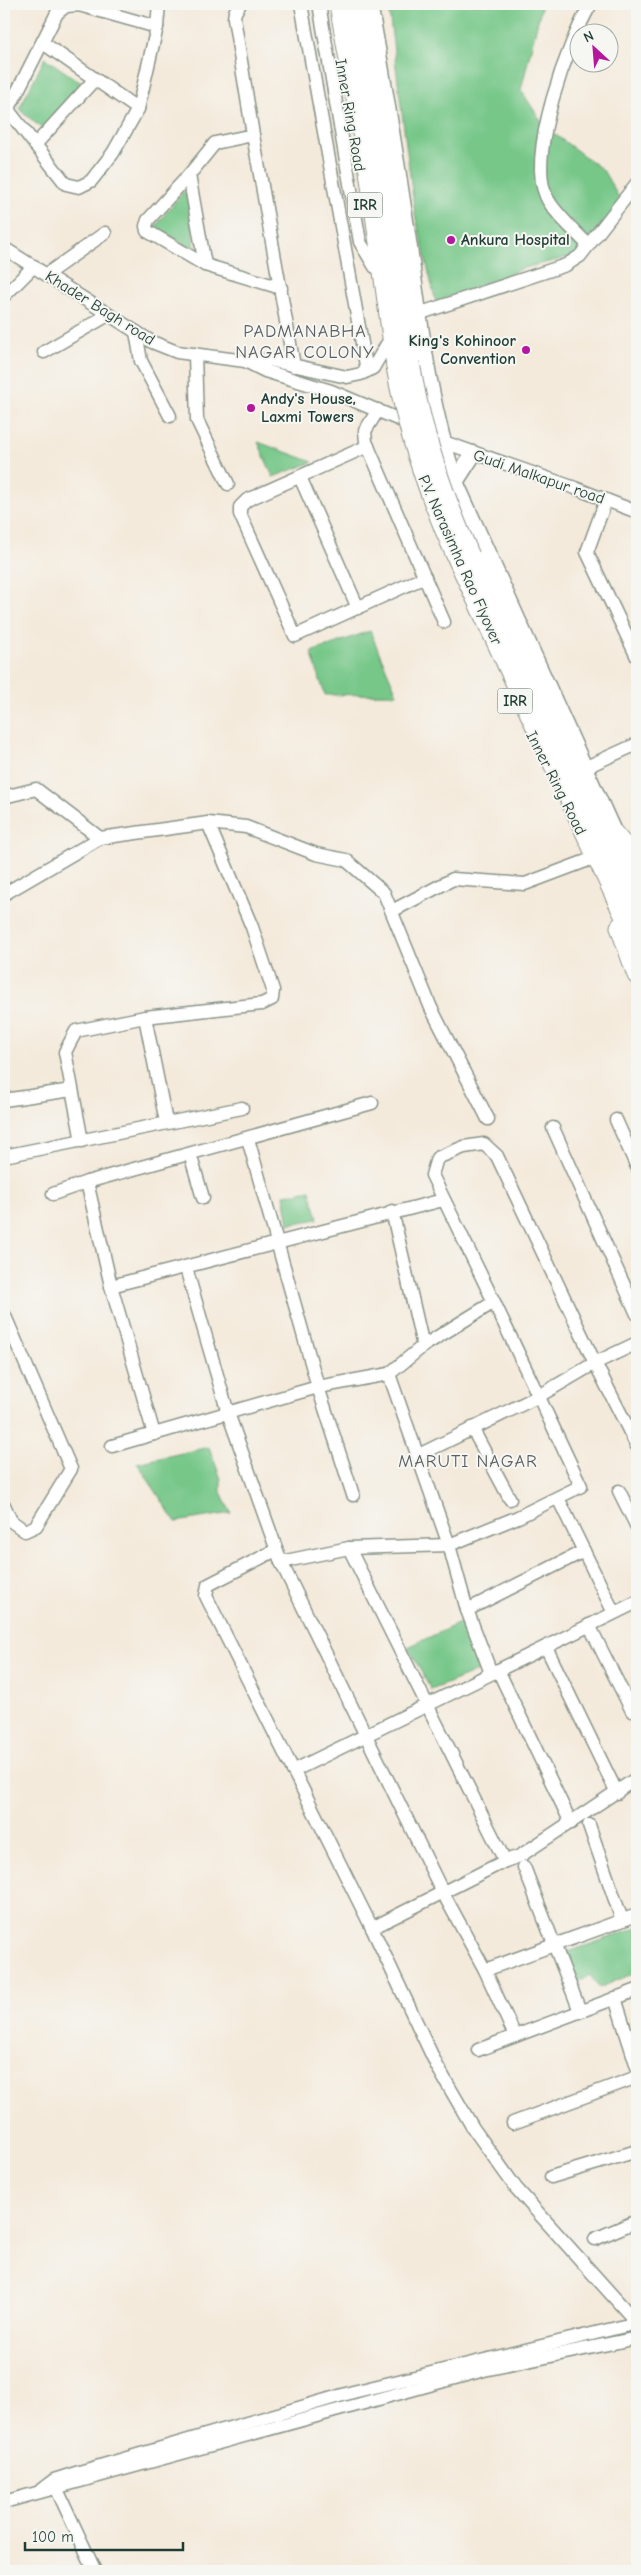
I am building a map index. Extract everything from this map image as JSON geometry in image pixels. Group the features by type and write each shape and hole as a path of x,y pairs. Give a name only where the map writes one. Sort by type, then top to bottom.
{"highway":[{"name":"P.V. Narasimha Rao Flyover","path":"339,4 369,171 400,391 421,472 458,560 637,943"},
{"name":"P.V. Narasimha Rao Flyover","path":"352,4 382,169 414,389 434,468 470,556 637,912"},
{"path":"611,829 625,847 637,878"},
{"path":"609,889 625,947 637,975"}],"main road":[{"name":"Inner Ring Road","path":"330,4 356,142 400,420 428,509 514,700 594,858 637,953"},
{"name":"Inner Ring Road","path":"369,4 394,146 430,391 441,441 455,482 637,886"},
{"path":"395,391 406,397 421,396 430,391"},
{"path":"455,482 472,454"}],"street":[{"path":"157,28 79,5 72,5 57,13 6,114 35,145 66,184 79,187 92,181 113,153 138,109 157,28 159,4"},
{"path":"240,4 234,18 294,366"},
{"path":"301,4 367,371"},
{"path":"319,4 360,242 375,267"},
{"path":"588,245 546,197 541,157 546,123 559,77 591,4"},
{"path":"43,43 138,109"},
{"path":"35,145 95,79"},
{"path":"253,135 214,143 189,175 148,220 146,226 147,231 205,265 281,288"},
{"path":"189,175 205,265"},
{"path":"418,314 566,265 580,256 637,183"},
{"path":"47,274 105,233"},
{"name":"Khader Bagh road","path":"4,248 152,342 177,352 246,361 265,371 323,388 400,420"},
{"path":"4,296 34,266"},
{"path":"44,352 108,315"},
{"path":"136,332 141,361 170,416"},
{"path":"246,361 269,360 340,377 361,374 372,368 388,344"},
{"path":"195,354 197,420 228,484"},
{"path":"378,410 365,431 368,446 444,622"},
{"name":"Gudi Malkapur road","path":"441,441 472,454 637,512"},
{"path":"368,446 247,500 240,507 240,514 294,634 300,635 425,577"},
{"path":"300,477 358,608"},
{"path":"606,500 587,552 634,643 637,657"},
{"path":"584,768 637,744"},
{"path":"4,797 36,789 100,838"},
{"path":"82,1142 65,1052 76,1031 145,1017 262,1004 272,999 273,990 252,927 208,823"},
{"path":"4,894 100,838 208,823 246,827 316,854 346,860 384,893 431,1008 488,1119"},
{"path":"611,829 620,832 637,855"},
{"path":"392,911 453,879 525,884 594,858"},
{"path":"145,1017 166,1122"},
{"path":"4,1100 72,1090"},
{"path":"53,1194 87,1182 372,1103"},
{"path":"4,1156 82,1142 166,1122 242,1108"},
{"path":"616,1120 637,1167"},
{"path":"553,1128 637,1314"},
{"path":"248,1138 318,1387 353,1495"},
{"path":"4,2502 55,2484 353,2392 637,2323 516,2188 473,2128 437,2066 372,1928 206,1596 208,1585 279,1556 349,1548 450,1545 581,1486 432,1176 437,1158 464,1147 484,1144 498,1156 595,1363 637,1446"},
{"path":"190,1154 203,1198"},
{"path":"87,1182 112,1286 154,1434"},
{"path":"112,1286 443,1200"},
{"path":"392,1212 424,1346"},
{"path":"186,1268 228,1413 279,1556 443,1894 485,1970 515,2036"},
{"path":"112,1446 318,1387 389,1374 424,1346 494,1302"},
{"path":"4,1314 71,1469 36,1526 24,1531 10,1521 4,1505"},
{"path":"419,1454 539,1396 595,1363 637,1343"},
{"path":"389,1374 450,1545 466,1610 572,1823"},
{"path":"472,1428 510,1499"},
{"path":"619,1491 636,1521"},
{"path":"558,1498 614,1613"},
{"path":"349,1548 505,1862"},
{"path":"466,1610 584,1551"},
{"path":"293,1771 637,1602"},
{"path":"589,1625 632,1711"},
{"path":"546,1647 617,1793"},
{"path":"372,1928 520,1856 637,1778"},
{"path":"589,1825 622,1920"},
{"path":"524,1867 580,2011"},
{"path":"485,1970 637,1915"},
{"path":"478,2050 637,1990"},
{"path":"615,1998 637,2067"},
{"path":"513,2123 637,2077"},
{"path":"551,2177 637,2150"},
{"path":"595,2240 637,2221"},
{"path":"55,2484 484,2370 637,2338"},
{"path":"55,2484 95,2571"}],"green space":[{"path":"388,4 542,4 521,90 545,127 603,170 622,203 574,256 524,268 436,303 415,215"},
{"path":"45,58 87,87 45,131 19,109"},
{"path":"183,192 190,195 194,249 154,228"},
{"path":"258,442 313,462 273,477"},
{"path":"370,631 397,694 325,695 311,652"},
{"path":"310,1190 318,1219 289,1224 284,1195"},
{"path":"209,1447 221,1479 221,1492 231,1513 176,1522 137,1463"},
{"path":"464,1621 485,1668 431,1690 408,1647"},
{"path":"637,1928 637,1972 599,1988 590,1975 572,1984 562,1954"}],"place":[{"name":"Ankura Hospital","path":"451,240"},
{"name":"King's Kohinoor Convention","path":"526,350"},
{"name":"Andy's House, Laxmi Towers","path":"251,408"}],"district":[{"name":"PADMANABHA NAGAR COLONY","path":"305,341"},
{"name":"MARUTI NAGAR","path":"468,1461"}]}
